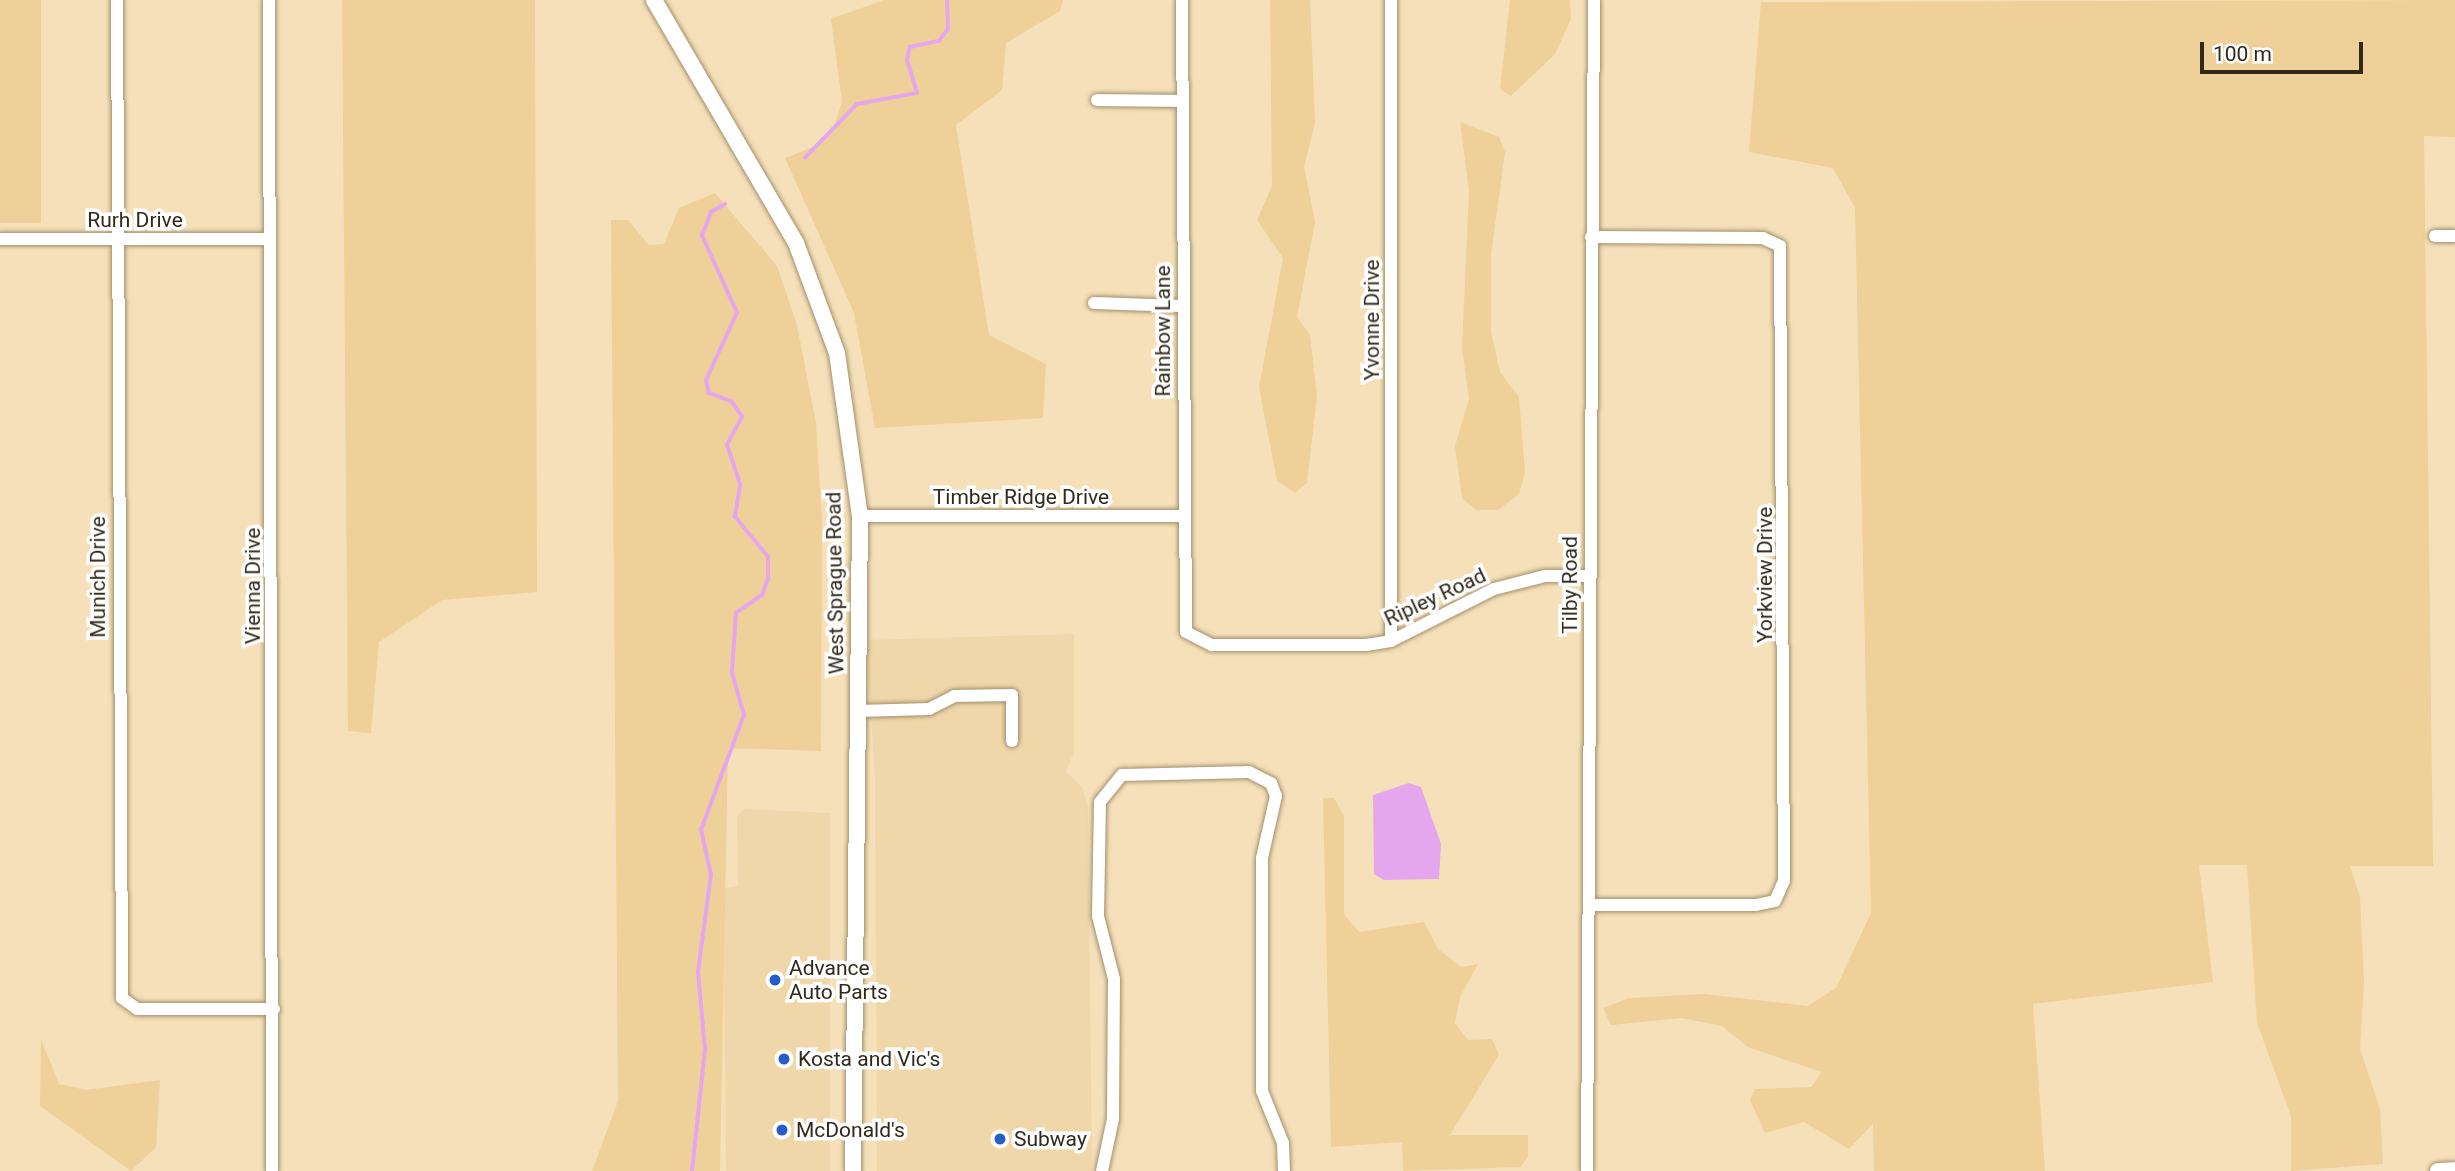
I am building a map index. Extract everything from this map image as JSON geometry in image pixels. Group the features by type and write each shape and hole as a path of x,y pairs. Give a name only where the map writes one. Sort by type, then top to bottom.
{"street":[{"name":"Munich Drive","path":"117,0 115,239 122,998 137,1009 274,1009"},
{"name":"Vienna Drive","path":"269,0 274,1009 272,1171"},
{"name":"West Sprague Road","path":"654,0 796,243 837,353 860,516 853,1171"},
{"name":"Rainbow Lane","path":"1182,0 1182,516 1186,632 1212,645"},
{"name":"Yvonne Drive","path":"1391,0 1391,641"},
{"name":"Tilby Road","path":"1587,1171 1594,0"},
{"path":"1097,100 1182,100"},
{"path":"2435,236 2455,236"},
{"name":"Yorkview Drive","path":"1589,905 1774,901 1784,881 1780,246 1763,238 1591,237"},
{"name":"Rurh Drive","path":"0,239 270,239"},
{"path":"1094,303 1182,306"},
{"name":"Timber Ridge Drive","path":"860,516 1182,516"},
{"name":"Ripley Road","path":"1212,645 1391,641 1494,589 1545,576 1589,576"},
{"path":"858,711 929,709 954,696 1012,695 1012,741"},
{"path":"1102,1171 1114,1119 1114,979 1098,916 1100,802 1122,775 1249,772 1272,782 1276,796 1262,858 1262,1091 1283,1143 1284,1171"},
{"path":"2438,1171 2455,1170"}],"shaded area":[{"path":"0,0 41,0 41,223 0,223"},
{"path":"342,0 535,0 537,592 442,600 379,642 371,733 348,731"},
{"path":"884,0 1063,0 1060,11 1006,43 1002,90 956,125 989,335 1046,364 1043,418 875,428 854,313 785,158 816,146 834,126 842,102 831,19"},
{"path":"1270,0 1310,0 1315,123 1304,167 1315,222 1297,317 1310,335 1317,396 1307,483 1295,493 1277,481 1259,387 1283,258 1257,220 1272,186"},
{"path":"1510,0 1570,0 1571,19 1555,54 1511,96 1500,89"},
{"path":"2455,0 2455,137 2424,136 2433,866 2350,866 2360,897 2364,982 2360,1049 2380,1109 2383,1164 2291,1171 2291,1116 2257,1023 2247,865 2199,865 2213,982 2033,1004 2045,1171 1874,1171 1873,1124 1849,1149 1804,1122 1765,1133 1750,1100 1755,1089 1811,1087 1822,1072 1748,1047 1722,1026 1682,1018 1611,1025 1603,1008 1629,998 1704,994 1808,1006 1836,988 1871,913 1855,208 1833,168 1749,152 1761,2"},
{"path":"1460,122 1499,137 1505,152 1491,255 1491,331 1500,372 1519,397 1525,472 1519,494 1498,510 1476,510 1462,498 1455,446 1469,399 1462,348 1469,191"},
{"path":"715,193 777,266 797,325 816,423 822,522 821,751 728,748 720,1171 592,1171 618,1101 611,220 628,220 649,245 664,244 679,208"},
{"path":"1074,634 1074,752 1066,771 1082,787 1088,807 1092,1171 877,1171 875,778 866,640"},
{"path":"1409,783 1421,787 1441,844 1439,879 1384,880 1374,874 1373,795"},
{"path":"1323,798 1334,798 1344,816 1344,914 1359,932 1424,922 1438,949 1461,967 1478,964 1460,997 1455,1023 1468,1040 1492,1039 1499,1055 1450,1135 1528,1135 1528,1157 1520,1167 1403,1171 1402,1142 1331,1147"},
{"path":"744,809 830,813 830,1171 726,1171 723,888 738,886 737,816"},
{"path":"41,1039 59,1084 86,1090 160,1080 156,1147 131,1171 40,1106"}],"waterway":[{"path":"805,158 857,104 917,93 907,61 910,47 939,41 948,29 947,0"},
{"path":"692,1171 705,1050 698,972 711,875 701,830 744,715 732,673 736,613 762,595 768,579 768,557 735,517 740,484 727,445 742,417 732,402 709,393 706,380 737,313 702,236 711,212 725,204"}],"place":[{"name":"Advance Auto Parts","path":"775,980"},
{"name":"Kosta and Vic's","path":"784,1059"},
{"name":"McDonald's","path":"782,1130"},
{"name":"Subway","path":"1000,1139"}]}
